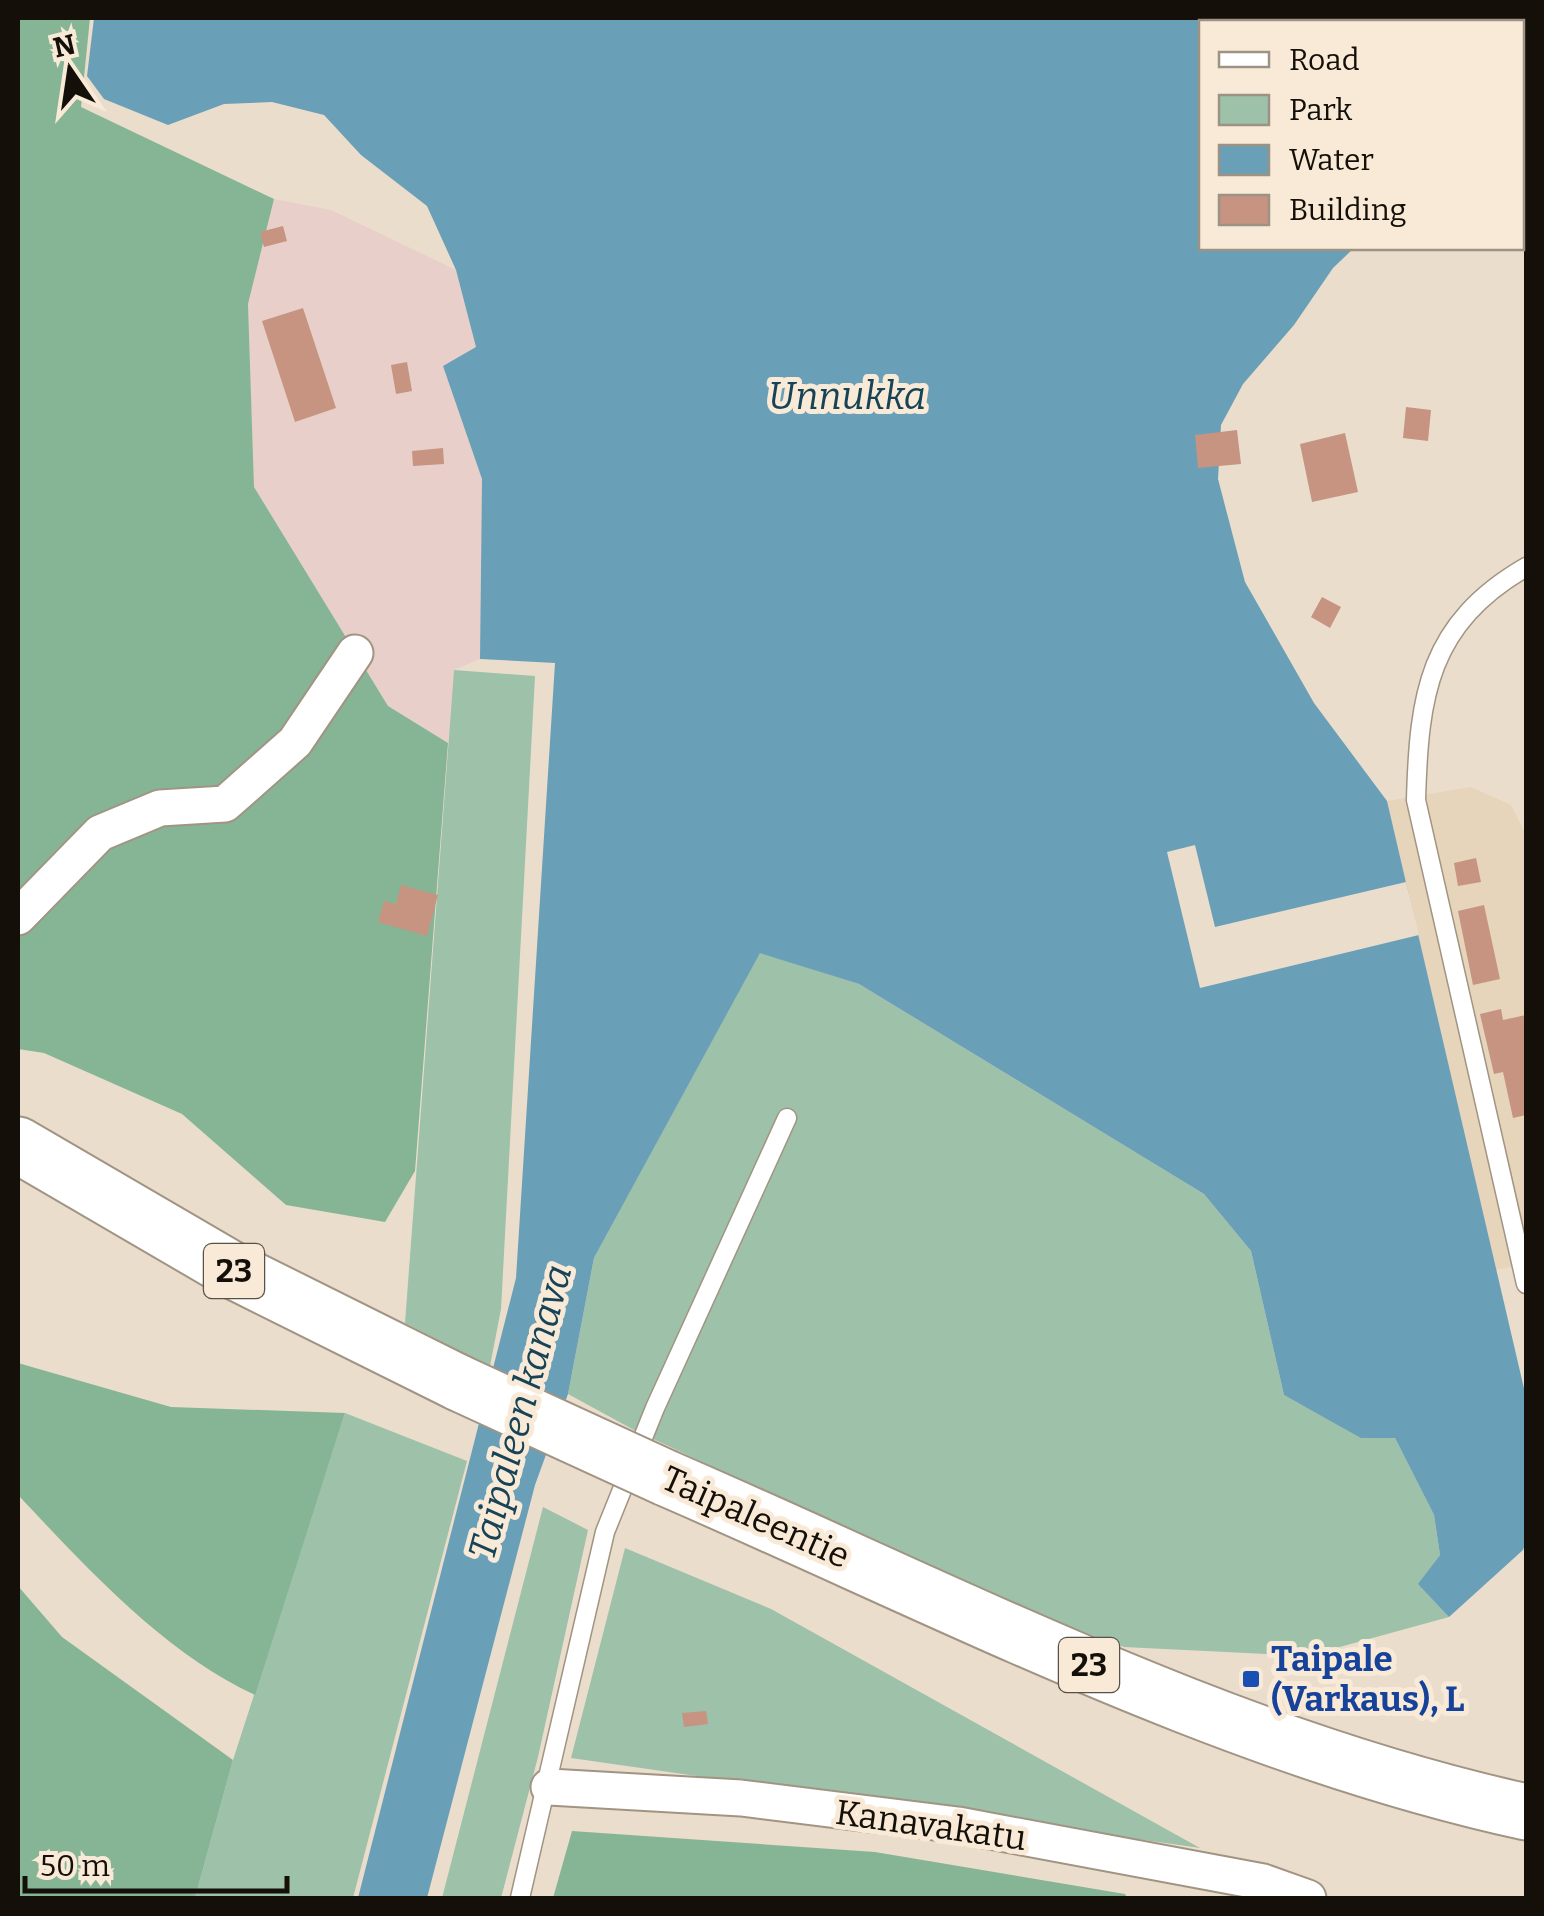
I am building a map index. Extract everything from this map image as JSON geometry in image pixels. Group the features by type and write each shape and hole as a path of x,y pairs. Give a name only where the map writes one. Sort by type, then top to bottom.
{"highway":[{"name":"Taipaleentie","path":"18,1146 234,1270 459,1383 1134,1685 1338,1762 1526,1812"}],"street":[{"path":"18,917 100,833 160,808 225,804 295,742 355,653"},
{"name":"Kanavakatu","path":"549,1786 741,1798 958,1825 1263,1882 1308,1898"}],"lane":[{"path":"1526,568 1480,599 1452,631 1427,677 1418,720 1416,800 1526,1284"},
{"path":"520,1898 605,1532 655,1408 787,1118"}],"shaded area":[{"path":"274,199 331,210 456,270 476,347 443,366 482,479 480,659 454,670 448,743 388,706 254,487 248,304"},
{"path":"1471,787 1511,805 1526,835 1526,1264 1495,1270 1387,801"}],"green space":[{"path":"18,18 90,18 81,107 274,199 248,304 254,487 388,706 448,743 415,1171 385,1222 286,1205 182,1114 44,1053 18,1049"},
{"path":"454,670 535,676 501,1309 490,1366 405,1323"},
{"path":"760,952 859,984 1204,1194 1251,1251 1284,1395 1361,1437 1395,1438 1434,1515 1440,1555 1419,1584 1449,1617 1307,1656 1124,1647 1007,1604 634,1430 568,1394 594,1258"},
{"path":"18,1363 171,1407 345,1413 255,1695 221,1677 158,1632 99,1579 18,1495"},
{"path":"345,1413 467,1461 353,1898 195,1898 233,1760"},
{"path":"543,1507 588,1530 538,1757 501,1898 442,1898"},
{"path":"625,1548 771,1609 1200,1848 571,1758"},
{"path":"18,1586 62,1637 233,1760 195,1898 18,1898"},
{"path":"572,1831 875,1852 1125,1894 1127,1898 553,1898"}],"water":[{"name":"Unnukka","path":"94,18 1526,18 1524,54 1524,20 1199,20 1199,250 1352,250 1333,268 1294,325 1243,384 1221,425 1218,479 1245,582 1314,703 1387,801 1526,1397 1523,1550 1449,1617 1418,1584 1440,1555 1434,1515 1395,1438 1361,1438 1284,1395 1251,1251 1204,1194 859,984 760,953 594,1258 568,1394 535,1485 427,1898 358,1898 516,1278 555,663 480,659 482,479 443,366 476,347 456,270 427,206 361,155 324,115 272,102 224,104 168,125 104,99 87,76"}],"pier":[{"path":"1195,845 1215,927 1406,882 1419,935 1200,988 1167,852"}],"building":[{"path":"283,226 287,241 264,247 260,232"},
{"path":"303,308 336,408 295,422 262,321"},
{"path":"407,362 412,391 396,394 391,365"},
{"path":"1406,407 1431,410 1428,441 1403,438"},
{"path":"1237,430 1241,464 1198,468 1195,435"},
{"path":"1345,433 1358,492 1312,502 1300,444"},
{"path":"443,448 444,464 413,466 412,451"},
{"path":"1322,597 1341,607 1330,628 1311,617"},
{"path":"1476,858 1481,882 1458,886 1454,863"},
{"path":"401,885 438,895 427,936 378,922 384,901 396,904"},
{"path":"1484,905 1500,979 1473,985 1458,911"},
{"path":"1501,1009 1503,1020 1526,1015 1526,1115 1513,1118 1503,1072 1494,1074 1480,1014"},
{"path":"706,1711 708,1724 684,1727 682,1713"}],"place":[{"name":"Taipale (Varkaus), L","path":"1251,1679"}],"water label":[{"name":"Taipaleen kanava","path":"520,1412"}]}
